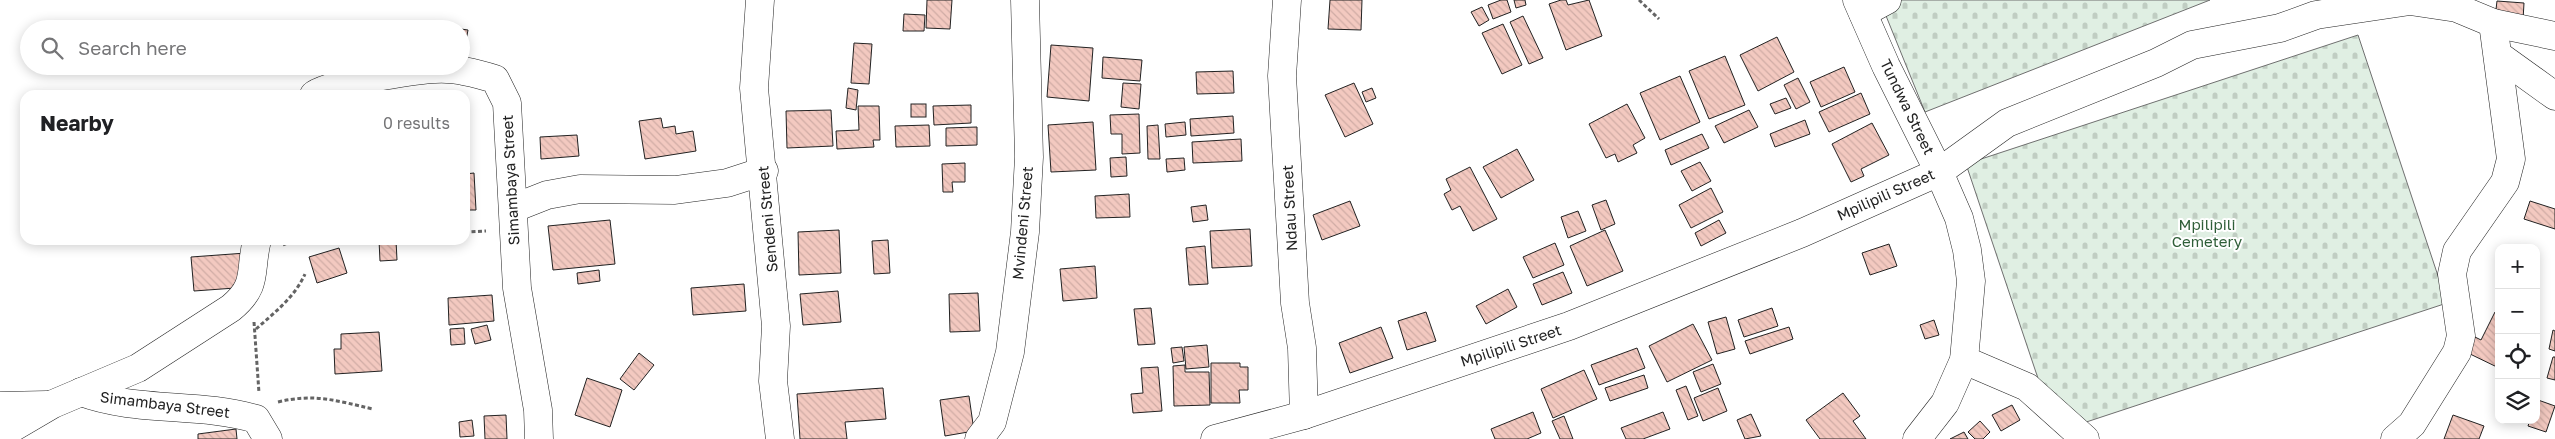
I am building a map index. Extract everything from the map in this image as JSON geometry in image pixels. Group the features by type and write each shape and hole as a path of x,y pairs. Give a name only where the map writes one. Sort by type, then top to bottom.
{"street":[{"name":"Mvindeni Street","path":"978,439 992,422 1010,352 1025,232 1029,157 1024,0"},
{"name":"Ndau Street","path":"1287,0 1282,76 1295,303 1302,348 1304,415"},
{"path":"1860,7 1887,0"},
{"name":"Mpilipili Street","path":"1215,439 1304,415 1569,326 1802,233 1939,172 2007,123 2156,62 2192,45 2280,28 2316,15 2377,4 2410,1 2452,4 2493,24 2555,36"},
{"name":"Sendeni Street","path":"757,2 754,88 764,171 776,326 773,381 780,439"},
{"name":"Tundwa Street","path":"1860,7 1939,172 1959,218 1967,250 1971,282 1964,360 1945,403 1917,439"},
{"path":"2395,439 2412,424 2457,352 2461,336 2452,274 2457,251 2505,182 2511,159 2493,24"},
{"path":"2498,55 2555,96"},
{"name":"Simambaya Street","path":"470,72 495,78 507,103 517,288 538,410 539,439"},
{"name":"Simambaya Street","path":"322,90 348,83 398,75"},
{"path":"514,208 547,195 580,189 675,190 727,183 764,171"},
{"name":"Simambaya Street","path":"0,435 53,404 138,368 230,308 246,293 254,273 253,255 255,245"},
{"path":"1964,360 2027,387 2086,439"},
{"name":"Simambaya Street","path":"81,392 118,402 229,411 263,423"},
{"path":"0,406 53,404"}],"path":[{"path":"1639,0 1659,19"},
{"path":"256,330 287,302 298,289 305,274"},
{"path":"246,293 256,330 263,423"},
{"path":"263,423 285,400 320,398 338,400 373,409"}],"green space":[{"path":"2210,0 1925,112 1880,1"},
{"name":"Mpilipili Cemetery","path":"2358,35 2447,303 2056,432 1966,164"}],"building":[{"path":"927,0 952,0 950,29 926,28"},
{"path":"1330,0 1362,0 1361,30 1328,29"},
{"path":"1501,0 1507,0 1511,12 1493,19 1488,5"},
{"path":"1514,0 1525,0 1526,5 1516,8"},
{"path":"1566,0 1568,5 1589,0 1602,36 1566,50 1549,4"},
{"path":"2497,1 2524,3 2523,20 2495,18"},
{"path":"1482,7 1489,20 1479,26 1471,12"},
{"path":"904,14 925,15 924,31 903,31"},
{"path":"1523,16 1543,58 1529,64 1510,22"},
{"path":"1503,24 1522,65 1502,74 1482,33"},
{"path":"1777,37 1794,72 1758,91 1740,55"},
{"path":"854,43 872,44 869,84 851,83"},
{"path":"1051,45 1093,48 1089,101 1047,97"},
{"path":"1725,56 1745,105 1709,119 1689,71"},
{"path":"1103,57 1142,60 1140,81 1102,78"},
{"path":"1844,67 1855,92 1821,107 1810,82"},
{"path":"1233,71 1234,93 1197,94 1196,72"},
{"path":"1680,76 1700,122 1660,140 1640,93"},
{"path":"1798,78 1810,102 1796,109 1784,85"},
{"path":"1123,83 1141,84 1139,109 1121,107"},
{"path":"1354,83 1373,124 1345,137 1325,95"},
{"path":"848,88 858,90 856,110 846,108"},
{"path":"1372,88 1376,98 1366,102 1362,92"},
{"path":"1861,93 1870,114 1829,132 1819,112"},
{"path":"1786,98 1791,108 1775,114 1770,104"},
{"path":"911,104 926,104 926,117 911,117"},
{"path":"1627,104 1645,138 1633,145 1637,153 1618,162 1615,154 1606,158 1589,124"},
{"path":"971,105 971,123 934,125 933,106"},
{"path":"858,106 879,106 880,140 873,140 874,147 837,149 836,131 859,130"},
{"path":"831,110 833,146 787,148 786,111"},
{"path":"1749,110 1758,127 1724,143 1715,126"},
{"path":"1139,114 1140,153 1122,154 1122,134 1111,134 1110,115"},
{"path":"1233,116 1234,133 1191,136 1190,119"},
{"path":"661,118 663,128 675,126 676,134 693,131 696,151 645,159 639,121"},
{"path":"1805,120 1810,134 1775,147 1770,134"},
{"path":"1093,122 1096,170 1051,172 1048,125"},
{"path":"1185,122 1186,135 1166,137 1165,124"},
{"path":"1872,123 1889,155 1861,169 1864,176 1851,182 1832,144"},
{"path":"929,125 930,146 896,147 895,126"},
{"path":"1158,125 1160,159 1148,159 1147,126"},
{"path":"977,127 977,145 946,146 946,128"},
{"path":"1702,134 1709,148 1671,165 1665,150"},
{"path":"577,135 579,156 541,159 540,137"},
{"path":"1241,139 1242,161 1193,163 1192,142"},
{"path":"1517,149 1534,180 1501,198 1483,167"},
{"path":"1126,157 1127,176 1111,177 1110,158"},
{"path":"1184,158 1185,170 1167,172 1166,159"},
{"path":"1700,162 1711,181 1692,191 1681,171"},
{"path":"965,163 965,182 952,182 953,192 943,192 942,164"},
{"path":"1470,167 1497,219 1473,231 1460,206 1452,210 1444,194 1451,190 1446,179"},
{"path":"470,173 474,173 476,210 470,210"},
{"path":"1711,188 1723,212 1691,228 1679,205"},
{"path":"1129,194 1130,217 1096,218 1095,196"},
{"path":"1606,200 1615,224 1601,230 1592,205"},
{"path":"1350,201 1360,226 1322,240 1313,215"},
{"path":"2530,201 2555,209 2555,229 2524,219"},
{"path":"1206,205 1208,220 1193,222 1191,207"},
{"path":"1578,211 1586,231 1568,238 1561,217"},
{"path":"610,220 615,264 553,270 548,226"},
{"path":"1719,220 1726,233 1701,246 1695,233"},
{"path":"1250,229 1252,266 1212,268 1210,231"},
{"path":"839,230 841,273 799,275 798,232"},
{"path":"1605,230 1623,271 1587,286 1570,246"},
{"path":"888,240 890,273 874,274 872,241"},
{"path":"1555,243 1564,265 1533,278 1523,257"},
{"path":"1889,244 1897,266 1870,275 1862,253"},
{"path":"379,245 396,245 397,260 380,261"},
{"path":"1205,246 1208,284 1189,285 1186,248"},
{"path":"339,248 347,273 317,283 309,257"},
{"path":"246,253 249,287 194,291 191,257"},
{"path":"1095,266 1097,298 1063,301 1060,269"},
{"path":"599,270 600,281 578,284 577,273"},
{"path":"1563,272 1572,293 1542,305 1533,284"},
{"path":"744,284 746,311 693,315 691,288"},
{"path":"1508,289 1517,307 1486,324 1476,306"},
{"path":"838,291 841,322 803,325 800,294"},
{"path":"978,293 980,331 950,332 949,294"},
{"path":"492,295 494,321 449,325 448,298"},
{"path":"1151,308 1155,344 1138,345 1134,309"},
{"path":"1772,308 1778,326 1744,337 1738,320"},
{"path":"1426,312 1436,341 1407,350 1398,321"},
{"path":"2495,312 2495,366 2468,353 2475,337 2481,340"},
{"path":"1726,317 1735,349 1717,354 1708,322"},
{"path":"1934,320 1939,335 1925,339 1920,325"},
{"path":"1693,324 1712,360 1667,382 1649,346"},
{"path":"487,325 491,340 475,344 471,329"},
{"path":"1381,327 1393,358 1350,373 1339,343"},
{"path":"1789,327 1793,339 1750,354 1745,341"},
{"path":"464,328 465,344 451,345 450,329"},
{"path":"2553,330 2555,331 2555,351 2549,349"},
{"path":"379,332 382,371 335,374 334,349 341,349 341,334"},
{"path":"1207,345 1209,367 1186,369 1184,347"},
{"path":"1182,347 1184,361 1173,363 1171,348"},
{"path":"1637,348 1645,368 1599,385 1591,365"},
{"path":"639,353 654,365 634,390 620,379"},
{"path":"2553,357 2555,357 2555,380 2547,378"},
{"path":"1211,363 1240,363 1240,367 1248,367 1248,390 1239,390 1240,403 1211,403"},
{"path":"1713,364 1721,384 1701,392 1693,372"},
{"path":"1185,365 1185,372 1209,372 1210,405 1174,406 1173,366"},
{"path":"1158,367 1162,411 1133,413 1131,394 1143,393 1141,368"},
{"path":"1584,370 1597,399 1553,418 1541,389"},
{"path":"1644,375 1648,388 1610,401 1605,388"},
{"path":"587,378 622,390 610,427 575,415"},
{"path":"1686,386 1698,416 1688,420 1676,390"},
{"path":"883,388 886,419 845,422 847,439 800,439 797,394"},
{"path":"1718,388 1727,411 1703,421 1694,398"},
{"path":"1843,393 1860,416 1853,421 1866,439 1820,439 1806,420"},
{"path":"969,396 974,431 945,436 940,400"},
{"path":"2540,401 2555,406 2546,432 2528,426 2529,424 2540,424"},
{"path":"2012,405 2020,420 2001,431 1992,415"},
{"path":"1533,412 1541,433 1527,439 1495,439 1491,429"},
{"path":"1663,412 1670,429 1643,439 1626,439 1621,428"},
{"path":"1751,414 1761,436 1745,439 1737,420"},
{"path":"506,415 507,439 485,439 484,416"},
{"path":"2453,415 2484,426 2479,439 2444,439"},
{"path":"1564,416 1573,439 1560,439 1552,421"},
{"path":"472,420 474,436 460,437 459,422"},
{"path":"1980,421 1990,432 1983,439 1975,439 1968,432"},
{"path":"236,429 237,439 198,439 198,434"},
{"path":"1964,432 1968,439 1950,439"}]}
